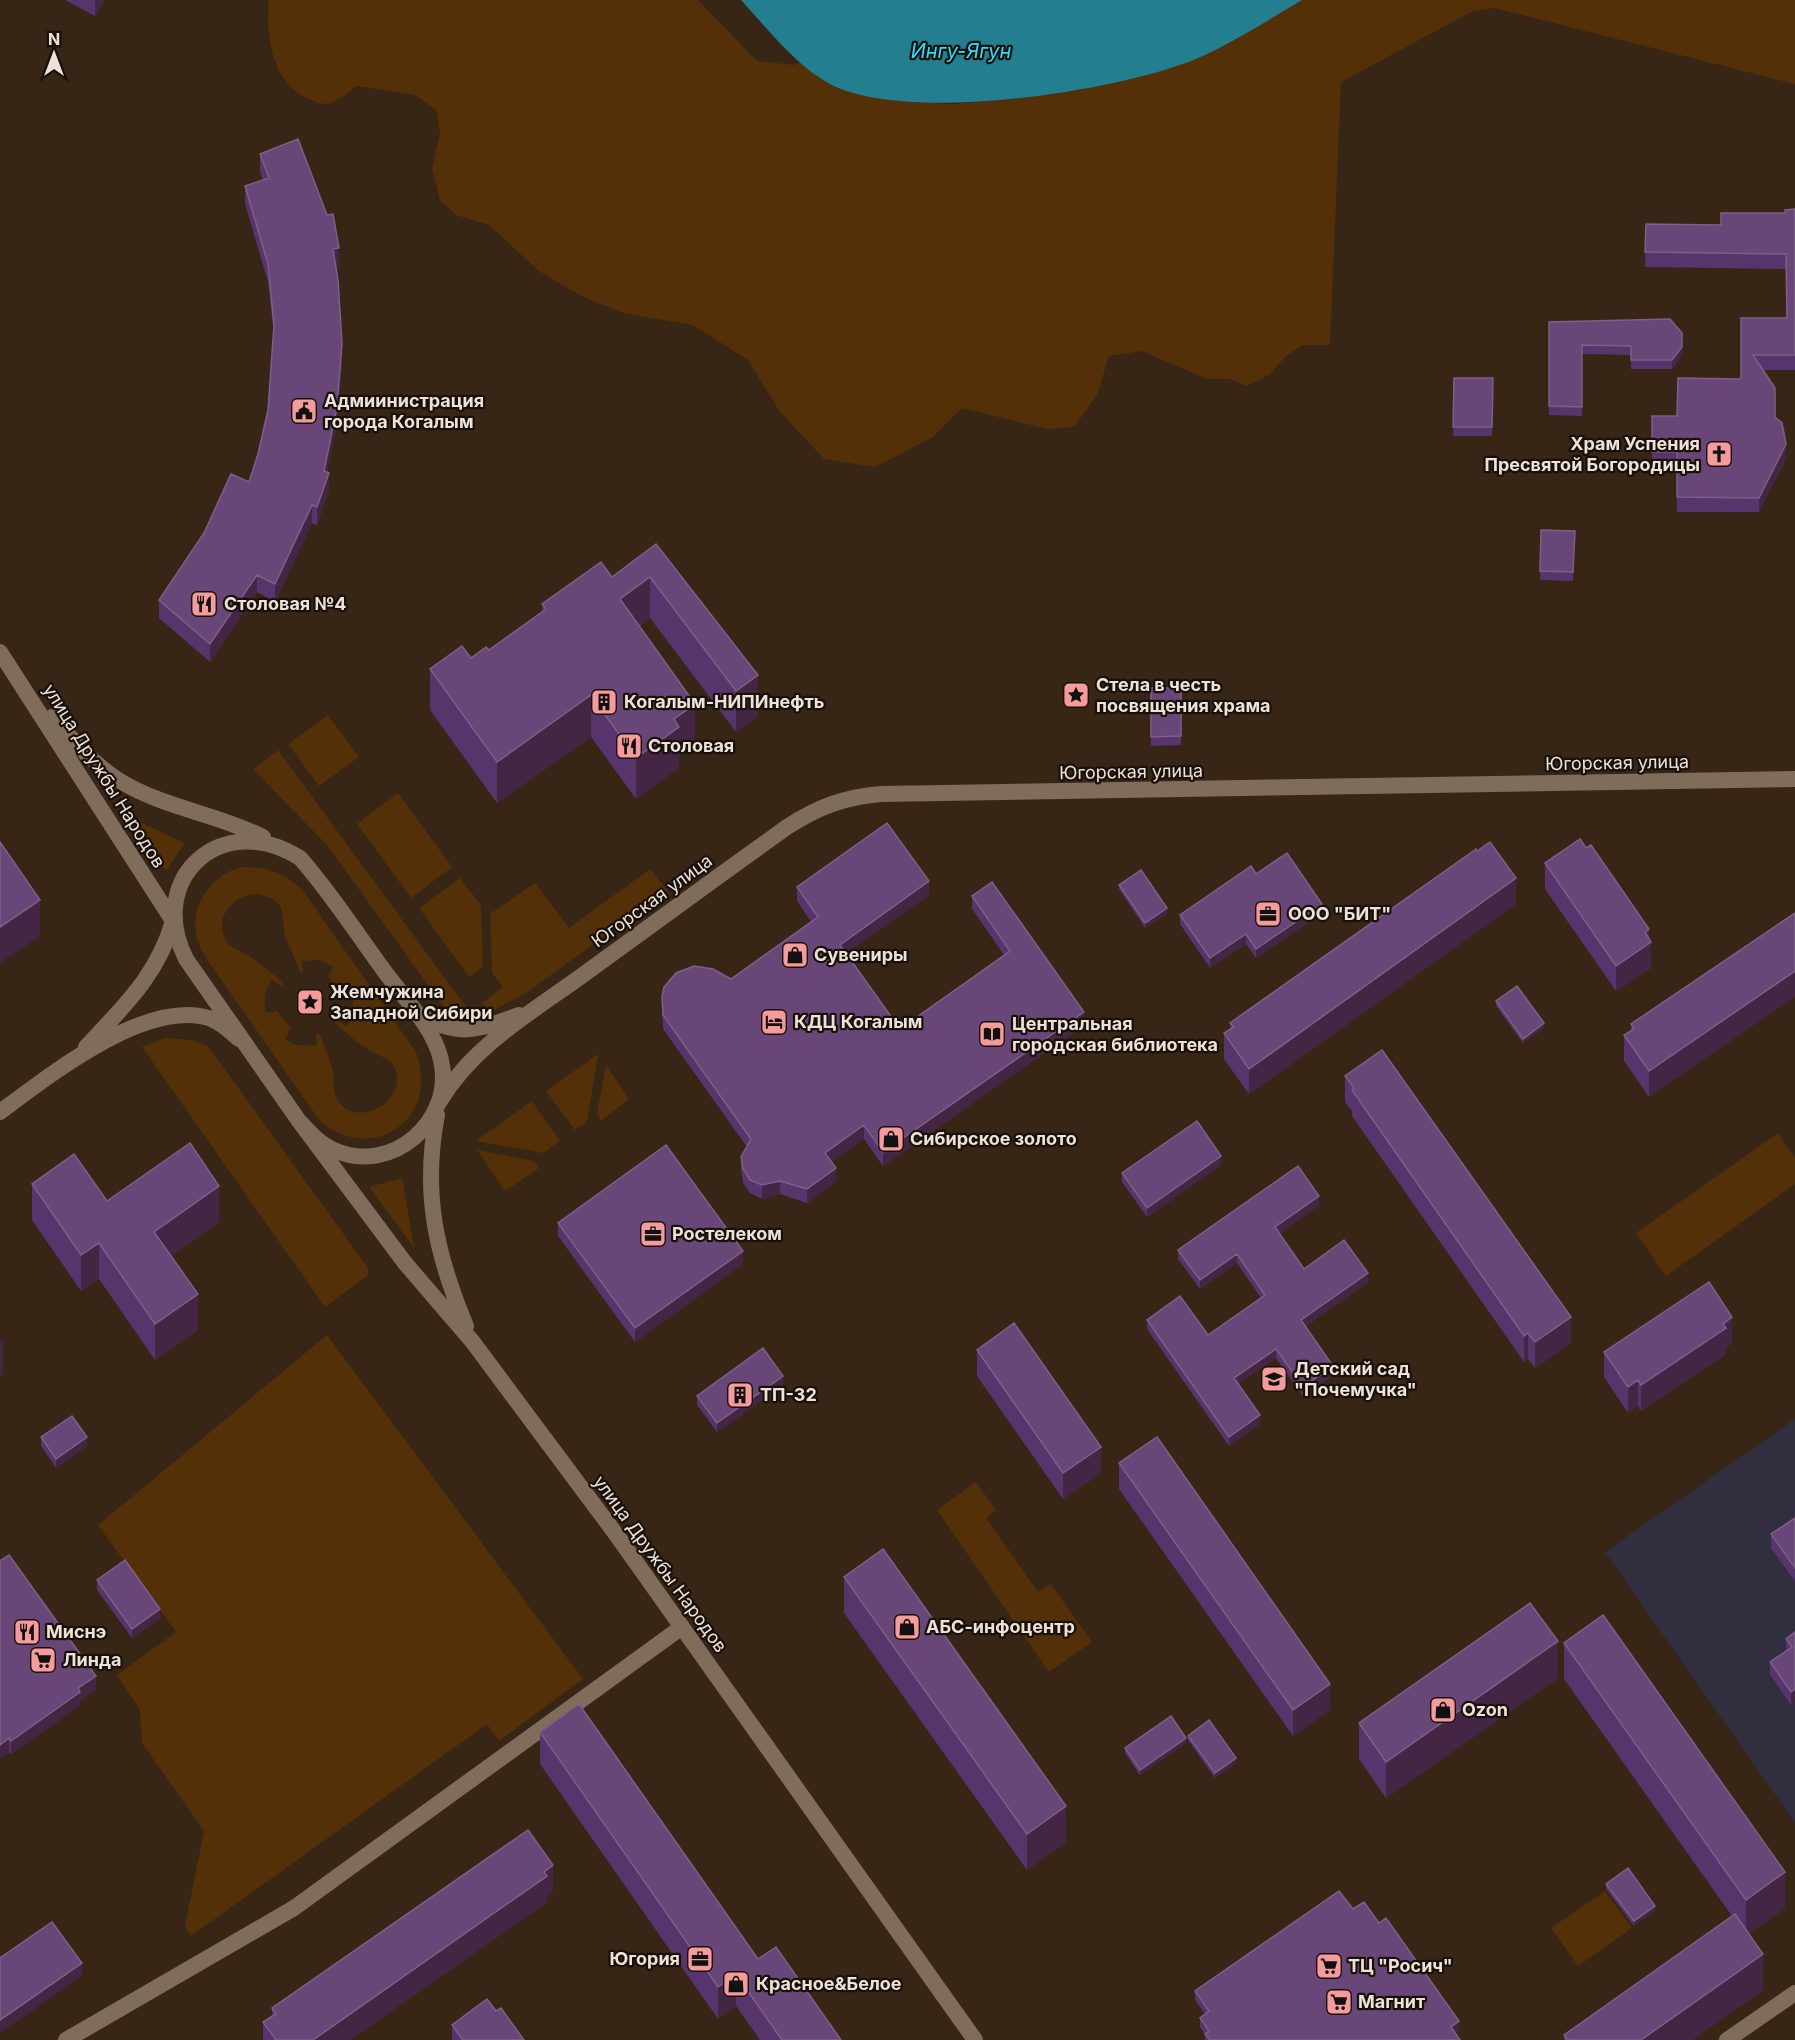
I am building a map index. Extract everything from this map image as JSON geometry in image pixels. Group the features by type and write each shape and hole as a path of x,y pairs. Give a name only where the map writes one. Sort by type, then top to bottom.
{"main road":[{"name":"улица Дружбы Народов","path":"0,652 173,921"},
{"path":"25,688 94,760 119,781 146,794 240,827 283,848"},
{"name":"Югорская улица","path":"440,1101 458,1074 475,1055 534,1010 787,827 813,811 845,798 881,794 1795,779"},
{"name":"улица Дружбы Народов","path":"299,1121 312,1135 333,1150 352,1156 373,1156 393,1152 411,1142 426,1128 440,1101 443,1079 441,1059 437,1047 415,1013 300,858 264,841 244,840 224,844 206,853 191,866 180,883 174,902 173,921 177,941 186,959 299,1121 405,1263 472,1341 682,1626 975,2040"},
{"path":"77,1056 150,975 160,958 173,921"},
{"path":"415,1013 435,1025 454,1030 471,1031 534,1010"},
{"path":"0,1112 77,1056 160,1017 181,1014 206,1017 226,1028 247,1046"},
{"path":"440,1101 431,1158 431,1209 443,1266 472,1341"},
{"path":"66,2040 294,1908 682,1626"},
{"path":"1727,2040 1795,1993"}],"shaded area":[{"path":"269,0 698,0 757,61 794,65 800,62 829,83 849,91 902,101 951,104 1016,99 1154,73 1192,60 1302,0 1795,0 1795,84 1494,8 1473,11 1341,82 1330,345 1303,345 1286,356 1269,375 1247,386 1230,379 1207,379 1142,351 1109,356 1097,395 1074,427 1047,429 962,408 933,437 875,467 824,459 780,412 748,360 693,325 623,313 581,296 539,271 489,225 456,215 440,200 432,169 440,133 436,110 415,95 357,86 338,100 324,104 315,102 295,91 286,81 273,56 268,28"},
{"path":"328,715 359,757 319,786 288,744"},
{"path":"278,750 474,1018 459,1017 446,1010 327,845 253,769"},
{"path":"398,793 452,867 411,898 357,824"},
{"path":"129,817 185,843 166,871"},
{"path":"244,867 261,868 277,872 298,885 416,1052 421,1076 419,1097 411,1115 397,1128 380,1136 361,1138 340,1134 320,1121 208,961 200,948 195,927 199,903 213,884 232,870","holes":["259,894 273,899 281,907 285,936 300,972 303,972 302,961 320,960 333,967 328,976 341,994 352,992 351,1018 347,1026 337,1020 335,1023 361,1045 391,1062 397,1074 396,1087 391,1097 381,1106 358,1113 346,1109 337,1099 332,1067 319,1033 316,1034 317,1046 295,1045 285,1039 291,1028 277,1011 266,1013 265,995 269,984 272,980 282,986 284,983 253,958 229,945 224,936 223,918 232,904 249,895"]},
{"path":"650,869 667,890 529,991 489,1013 482,1003 503,987 492,973 490,914 535,883 569,928"},
{"path":"460,878 481,905 483,967 469,977 419,908"},
{"path":"165,1038 191,1040 208,1046 368,1268 368,1275 325,1307 142,1047"},
{"path":"598,1054 587,1122 575,1130 546,1091"},
{"path":"606,1065 629,1099 601,1121 597,1114"},
{"path":"532,1101 560,1141 543,1153 475,1141"},
{"path":"1778,1133 1795,1158 1795,1184 1666,1276 1636,1233"},
{"path":"477,1150 534,1161 539,1168 505,1191"},
{"path":"402,1178 414,1246 414,1248 369,1187"},
{"path":"327,1335 583,1679 499,1741 487,1724 191,1936 185,1926 204,1831 142,1743 140,1710 117,1675 176,1632 98,1525"},
{"path":"1795,1419 1795,1823 1605,1552"},
{"path":"976,1482 996,1510 986,1518 1038,1592 1051,1584 1092,1642 1049,1672 937,1510"},
{"path":"1605,1891 1632,1928 1578,1966 1551,1928"}],"water":[{"name":"Ингу-Ягун","path":"741,0 1302,0 1220,48 1156,73 1062,92 1009,99 908,102 864,96 830,84 793,56"}],"building":[{"name":"Адмиинистрация города Когалым","path":"298,139 327,215 333,214 339,248 333,249 338,280 342,343 337,407 324,471 329,473 317,507 312,505 275,584 257,575 210,644 159,600 204,533 231,474 249,482 258,454 268,410 274,325 268,264 245,186 269,178 260,154"},
{"path":"1795,209 1795,355 1753,355 1775,388 1775,417 1782,423 1786,444 1759,498 1677,497 1677,452 1652,452 1652,416 1677,416 1678,378 1741,379 1741,318 1787,318 1786,254 1645,252 1646,224 1721,225 1721,213 1785,213 1785,210"},
{"path":"1670,319 1682,333 1682,347 1672,360 1631,360 1631,346 1582,345 1582,407 1549,406 1549,322"},
{"path":"1454,378 1493,378 1492,427 1453,427"},
{"path":"1541,530 1575,531 1573,572 1540,571"},
{"path":"656,544 758,675 736,691 650,577 620,599 695,704 674,719 679,727 636,758 591,695 497,762 430,669 462,646 471,658 486,647 489,650 546,609 542,604 601,562 612,577"},
{"path":"1151,688 1181,688 1181,736 1151,737"},
{"name":"КДЦ Когалым","path":"887,823 929,881 840,945 900,1029 1010,951 972,896 992,882 1084,1012 883,1152 864,1125 825,1153 836,1168 807,1189 780,1181 762,1185 750,1180 743,1169 741,1157 751,1139 663,1015 664,987 676,973 694,966 713,969 731,979 818,917 797,887"},
{"path":"1580,839 1586,848 1591,845 1649,929 1645,932 1651,942 1616,966 1545,863"},
{"path":"0,842 40,900 0,927"},
{"path":"1490,842 1516,878 1249,1069 1224,1033 1234,1027 1230,1023 1476,849 1477,851"},
{"name":"ООО \"БИТ\"","path":"1287,853 1322,904 1256,949 1246,934 1210,958 1180,915 1251,866 1256,874"},
{"path":"1141,870 1167,908 1145,923 1119,885"},
{"path":"1795,913 1795,971 1649,1071 1624,1035 1634,1029 1631,1024"},
{"path":"1517,986 1544,1023 1523,1039 1496,1001"},
{"path":"1382,1050 1571,1317 1535,1342 1528,1333 1524,1336 1352,1090 1354,1088 1345,1076"},
{"path":"1197,1121 1221,1156 1147,1208 1122,1173"},
{"path":"190,1143 219,1186 154,1232 198,1294 155,1324 99,1243 81,1255 32,1184 74,1154 107,1201"},
{"path":"666,1145 743,1251 635,1328 558,1223"},
{"path":"1298,1166 1319,1196 1275,1227 1304,1269 1344,1240 1368,1273 1301,1320 1333,1366 1303,1387 1276,1349 1234,1378 1260,1415 1229,1437 1147,1320 1180,1296 1208,1335 1265,1295 1237,1254 1200,1280 1178,1250"},
{"path":"1709,1282 1732,1317 1723,1324 1726,1328 1641,1385 1638,1380 1628,1387 1604,1352"},
{"path":"1014,1323 1101,1447 1063,1473 977,1350"},
{"name":"ТП-32","path":"763,1348 783,1376 717,1423 697,1396"},
{"path":"72,1416 87,1437 56,1459 41,1437"},
{"path":"1157,1437 1330,1684 1293,1710 1119,1463"},
{"path":"1795,1518 1795,1568 1771,1534"},
{"path":"883,1549 1066,1806 1027,1834 844,1577"},
{"name":"Миснэ","path":"9,1555 96,1676 78,1688 80,1692 11,1741 9,1738 0,1745 0,1561"},
{"path":"125,1560 160,1609 132,1629 97,1580"},
{"path":"1530,1603 1558,1641 1386,1762 1359,1723"},
{"path":"1603,1615 1785,1872 1746,1900 1564,1643"},
{"path":"1795,1632 1795,1689 1791,1692 1770,1662 1792,1647 1786,1639"},
{"path":"579,1704 758,1959 776,1947 841,2040 782,2040 736,1974 718,1987 540,1732"},
{"path":"1171,1716 1186,1738 1140,1770 1125,1748"},
{"path":"1209,1720 1236,1758 1215,1773 1188,1736"},
{"path":"528,1830 553,1865 544,1872 547,1876 313,2040 276,2040 263,2022 276,2014 272,2008"},
{"path":"1628,1868 1655,1906 1634,1921 1606,1884"},
{"name":"ТЦ \"Росич\"","path":"1339,1891 1353,1909 1364,1902 1379,1923 1386,1918 1459,2021 1451,2027 1460,2040 1210,2040 1205,2034 1209,2031 1200,2018 1209,2011 1195,1991"},
{"path":"1735,1914 1763,1954 1641,2040 1567,2040 1564,2035"},
{"path":"52,1922 82,1963 0,2020 0,1958"},
{"path":"487,1999 496,2011 501,2008 524,2040 463,2040 452,2025"}],"place":[{"name":"Адмиинистрация города Когалым","path":"304,411"},
{"name":"Храм Успения Пресвятой Богородицы","path":"1719,454"},
{"name":"Столовая №4","path":"204,604"},
{"name":"Стела в честь посвящения храма","path":"1076,695"},
{"name":"Когалым-НИПИнефть","path":"604,702"},
{"name":"Столовая","path":"629,746"},
{"name":"ООО \"БИТ\"","path":"1268,914"},
{"name":"Сувениры","path":"795,955"},
{"name":"Жемчужина Западной Сибири","path":"310,1002"},
{"name":"КДЦ Когалым","path":"774,1022"},
{"name":"Центральная городская библиотека","path":"992,1034"},
{"name":"Сибирское золото","path":"891,1139"},
{"name":"Ростелеком","path":"653,1234"},
{"name":"Детский сад \"Почемучка\"","path":"1274,1379"},
{"name":"ТП-32","path":"740,1395"},
{"name":"АБС-инфоцентр","path":"907,1627"},
{"name":"Миснэ","path":"27,1632"},
{"name":"Линда","path":"43,1660"},
{"name":"Ozon","path":"1443,1710"},
{"name":"Югория","path":"700,1959"},
{"name":"ТЦ \"Росич\"","path":"1329,1966"},
{"name":"Красное&Белое","path":"736,1984"},
{"name":"Магнит","path":"1339,2002"}]}
